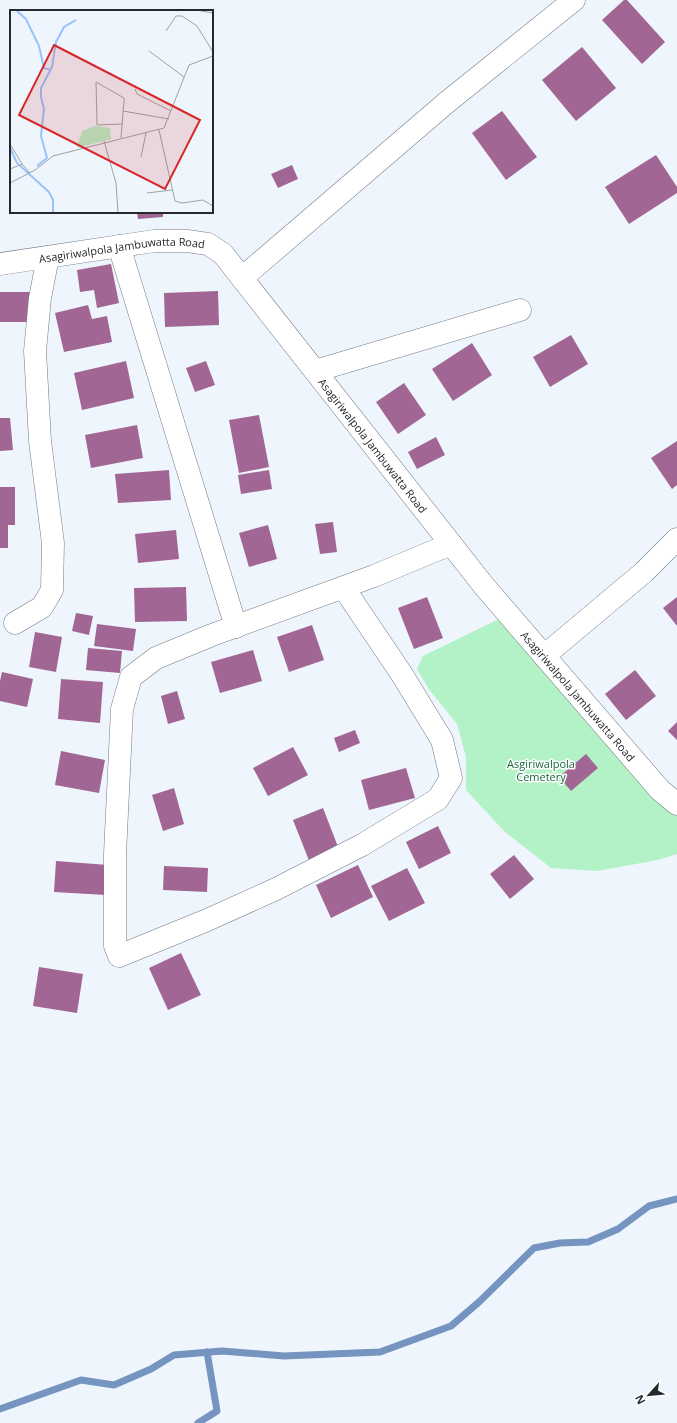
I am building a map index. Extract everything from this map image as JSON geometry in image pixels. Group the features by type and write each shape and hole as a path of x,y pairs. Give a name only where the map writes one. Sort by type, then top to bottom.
{"street":[{"path":"242,278 446,103 574,0"},
{"name":"Asagiriwalpola Jambuwatta Road","path":"0,264 154,241 187,241 208,244 223,254 484,586 660,790 677,804"},
{"path":"119,246 236,626"},
{"path":"15,623 42,607 52,590 53,543 40,441 35,351 40,298 48,257"},
{"path":"315,371 520,310"},
{"path":"544,656 644,572 677,539"},
{"path":"343,587 401,673 442,740 451,778 438,799 362,845 276,888 204,921 119,956 115,946 116,846 122,710 131,677 156,658 451,544"}],"green space":[{"name":"Asgiriwalpola Cemetery","path":"503,617 677,813 677,854 658,860 597,871 551,868 504,831 466,790 466,757 457,724 428,688 417,669 423,656"}],"building":[{"path":"624,0 627,0 665,42 642,64 602,20"},
{"path":"582,47 616,88 576,121 542,80"},
{"path":"502,111 537,157 506,180 472,133"},
{"path":"656,155 677,187 677,193 629,224 605,187"},
{"path":"292,165 298,179 278,188 271,174"},
{"path":"137,213 163,213 163,217 138,219"},
{"path":"111,264 119,303 97,308 94,290 80,292 77,270"},
{"path":"218,291 219,325 165,327 164,293"},
{"path":"0,292 33,292 32,322 0,322"},
{"path":"88,305 92,319 107,316 112,342 64,352 55,313"},
{"path":"571,335 588,364 550,387 533,357"},
{"path":"472,343 492,375 453,401 432,369"},
{"path":"126,361 134,398 82,410 74,373"},
{"path":"206,361 215,385 195,392 186,368"},
{"path":"404,383 426,415 398,434 376,402"},
{"path":"259,415 269,467 239,473 229,420"},
{"path":"0,418 10,418 13,450 0,451"},
{"path":"137,425 143,458 91,468 85,435"},
{"path":"436,437 445,455 417,469 408,452"},
{"path":"677,441 677,485 672,489 651,458"},
{"path":"169,470 171,500 118,503 115,474"},
{"path":"269,470 272,489 241,494 238,475"},
{"path":"0,487 15,487 15,525 8,525 8,548 0,548"},
{"path":"333,522 337,552 320,554 315,524"},
{"path":"268,525 277,559 249,567 239,533"},
{"path":"176,530 179,559 138,563 135,534"},
{"path":"186,587 187,621 135,622 134,588"},
{"path":"427,597 443,638 414,649 398,608"},
{"path":"677,597 677,626 663,608"},
{"path":"76,613 93,616 89,635 72,631"},
{"path":"97,624 136,629 133,651 94,646"},
{"path":"312,625 324,660 289,672 277,637"},
{"path":"35,632 62,637 56,672 29,667"},
{"path":"88,648 122,651 120,673 86,670"},
{"path":"253,650 262,681 220,693 211,662"},
{"path":"635,670 656,696 626,720 605,694"},
{"path":"2,672 33,679 27,707 0,701 0,681"},
{"path":"61,679 103,682 100,723 58,719"},
{"path":"177,691 185,719 168,724 161,696"},
{"path":"677,722 677,740 668,731"},
{"path":"355,730 360,743 339,752 334,738"},
{"path":"293,747 308,775 268,796 253,768"},
{"path":"61,751 105,760 99,793 55,785"},
{"path":"586,754 598,768 571,791 559,777"},
{"path":"406,768 415,798 369,810 361,780"},
{"path":"174,788 184,824 163,831 152,795"},
{"path":"323,808 340,852 310,863 293,820"},
{"path":"438,826 451,853 419,869 406,842"},
{"path":"514,855 534,879 510,899 490,874"},
{"path":"56,861 108,865 106,895 54,892"},
{"path":"358,865 373,897 331,918 316,885"},
{"path":"164,866 208,868 207,892 163,890"},
{"path":"407,868 425,903 389,921 371,886"},
{"path":"181,953 201,995 168,1010 149,968"},
{"path":"39,967 83,974 77,1013 33,1006"}],"waterway":[{"path":"0,1409 81,1380 114,1385 151,1369 174,1355 222,1351 284,1356 380,1352 451,1326 479,1302 534,1248 560,1243 588,1242 618,1229 649,1206 677,1199"},
{"path":"198,1423 217,1411 207,1352"}]}
